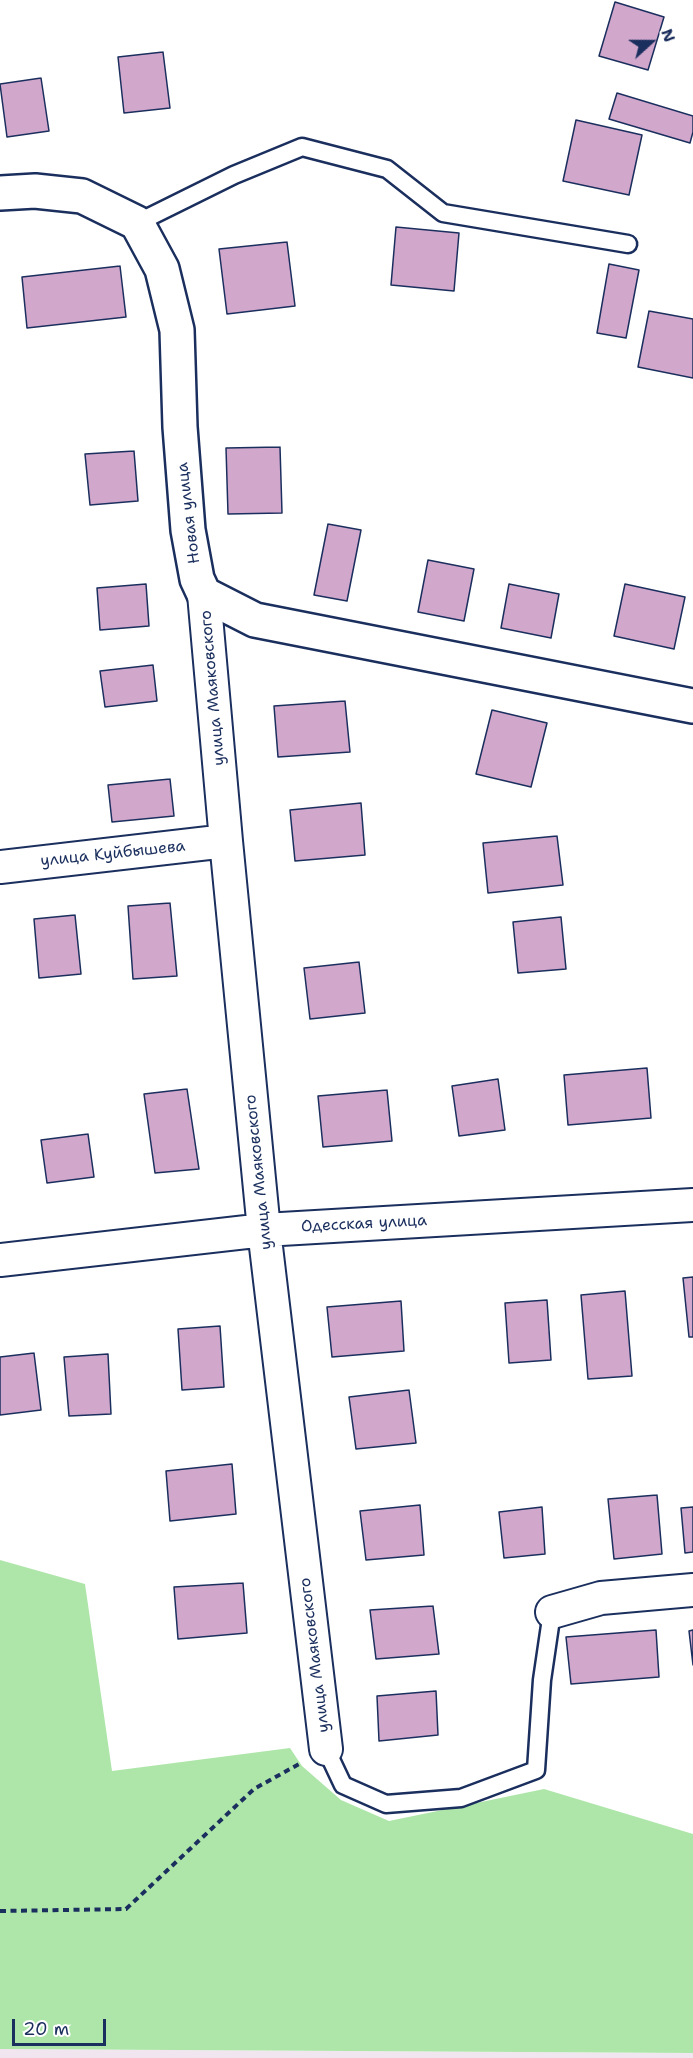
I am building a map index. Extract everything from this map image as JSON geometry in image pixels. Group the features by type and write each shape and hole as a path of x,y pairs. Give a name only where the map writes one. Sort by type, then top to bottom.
{"main road":[{"path":"0,193 35,191 82,196 136,223"},
{"name":"Новая улица","path":"136,223 162,269 177,330 180,427 188,530 197,579 204,594"},
{"path":"204,594 255,620 693,705"}],"street":[{"name":"улица Маяковского","path":"204,594 264,1230 326,1749"},
{"name":"улица Куйбышева","path":"0,867 226,841"},
{"name":"Одесская улица","path":"0,1260 264,1230 693,1205"},
{"path":"552,1612 601,1598 693,1590"}],"lane":[{"path":"136,223 234,175 302,147 387,169 443,213 628,244"},
{"path":"326,1749 343,1785 386,1804 461,1798 536,1770 542,1680 552,1612"}],"path":[{"path":"0,1911 126,1909 254,1789 326,1749"}],"shaded area":[{"path":"0,2049 693,2053 693,2058 0,2058"}],"green space":[{"path":"0,1560 85,1584 112,1771 290,1748 302,1766 341,1800 389,1821 544,1789 693,1834 693,2053 0,2049"}],"building":[{"path":"615,2 664,17 648,70 599,56"},
{"path":"163,52 170,108 124,113 118,57"},
{"path":"41,78 49,131 7,137 0,84"},
{"path":"617,93 693,116 690,143 609,119"},
{"path":"576,120 642,135 629,195 563,181"},
{"path":"396,227 459,233 454,291 391,285"},
{"path":"287,242 295,306 227,314 219,249"},
{"path":"609,264 639,270 626,338 597,333"},
{"path":"120,266 126,317 27,328 22,277"},
{"path":"649,311 693,319 693,378 638,367"},
{"path":"280,447 282,513 228,514 226,448"},
{"path":"134,451 138,501 90,505 85,454"},
{"path":"328,524 361,530 347,601 314,595"},
{"path":"428,560 474,569 464,621 418,612"},
{"path":"146,584 149,626 100,630 97,588"},
{"path":"509,584 559,594 551,638 501,628"},
{"path":"625,584 685,597 674,649 614,636"},
{"path":"153,665 157,701 105,707 100,671"},
{"path":"345,701 350,752 278,757 274,706"},
{"path":"492,710 547,723 531,787 476,774"},
{"path":"170,779 174,816 112,822 108,785"},
{"path":"361,803 365,855 295,861 290,810"},
{"path":"557,836 563,885 488,893 483,843"},
{"path":"170,903 177,976 133,979 128,906"},
{"path":"75,915 81,974 39,978 34,919"},
{"path":"561,917 566,969 518,973 513,922"},
{"path":"359,962 365,1013 310,1019 304,968"},
{"path":"647,1068 651,1118 568,1125 564,1075"},
{"path":"498,1079 505,1130 459,1136 452,1086"},
{"path":"187,1089 199,1169 155,1173 144,1094"},
{"path":"387,1090 392,1141 323,1147 318,1096"},
{"path":"88,1134 94,1177 47,1183 41,1140"},
{"path":"693,1277 693,1337 689,1337 683,1278"},
{"path":"625,1291 632,1376 588,1379 581,1295"},
{"path":"547,1300 551,1360 509,1363 505,1303"},
{"path":"401,1301 404,1351 332,1357 327,1307"},
{"path":"220,1326 224,1387 182,1390 178,1329"},
{"path":"34,1353 41,1410 0,1415 0,1357"},
{"path":"108,1354 111,1414 69,1416 64,1357"},
{"path":"409,1390 416,1443 356,1449 349,1397"},
{"path":"232,1464 236,1514 170,1521 166,1471"},
{"path":"657,1495 662,1554 614,1559 608,1499"},
{"path":"420,1505 424,1555 366,1560 360,1511"},
{"path":"542,1507 545,1554 504,1558 499,1512"},
{"path":"693,1507 693,1552 685,1553 681,1508"},
{"path":"243,1583 247,1633 178,1639 174,1587"},
{"path":"433,1606 439,1654 376,1659 370,1610"},
{"path":"656,1630 659,1677 571,1684 566,1637"},
{"path":"693,1630 693,1665 689,1631"},
{"path":"436,1691 438,1735 379,1741 377,1696"}]}
